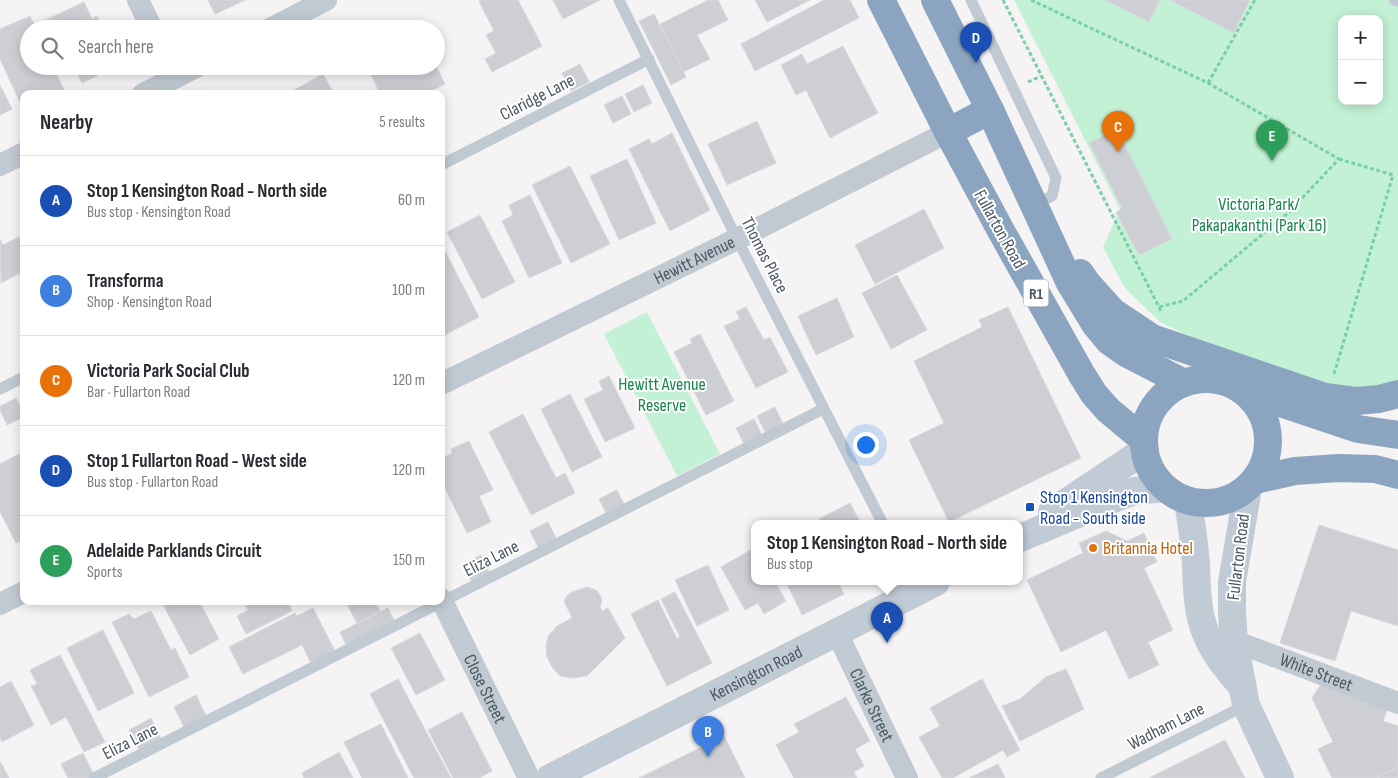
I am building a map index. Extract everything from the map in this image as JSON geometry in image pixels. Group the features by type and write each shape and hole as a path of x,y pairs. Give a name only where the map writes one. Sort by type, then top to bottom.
{"highway":[{"name":"Fullarton Road","path":"881,0 948,132 1005,238 1092,391 1108,410 1144,445"},
{"name":"R1","path":"935,0 990,110 1070,283 1095,324 1109,341 1126,353 1184,383"},
{"path":"948,132 990,110"},
{"path":"1035,208 1086,283 1113,312 1152,338 1325,397 1356,401 1378,399 1398,394"},
{"path":"1241,390 1252,399 1260,411 1266,424 1269,439 1263,467 1251,484 1237,495 1226,500 1200,503 1176,494 1157,480 1151,471 1144,445 1149,416 1168,392 1184,383 1198,380 1228,383 1241,390 1358,429 1398,435"},
{"path":"1251,484 1295,471 1338,468 1376,469 1398,475"}],"main road":[{"path":"1023,532 1144,445"},
{"name":"Fullarton Road","path":"1244,696 1234,641 1232,582 1251,484"},
{"path":"1023,537 1122,495 1144,490 1176,494"},
{"name":"Fullarton Road","path":"1176,494 1196,566 1200,615 1204,629 1219,660 1244,696 1280,778"},
{"name":"Kensington Road","path":"550,778 837,633 922,585"}],"street":[{"path":"138,0 148,20"},
{"path":"287,20 326,0"},
{"path":"152,90 178,79"},
{"name":"Hewitt Avenue","path":"445,382 737,239 948,132"},
{"path":"0,165 20,155"},
{"path":"0,604 20,594"},
{"name":"Close Street","path":"444,605 529,778"},
{"name":"Clarke Street","path":"837,633 907,778"},
{"name":"White Street","path":"1234,641 1398,703"}],"lane":[{"name":"Thomas Place","path":"620,0 737,239 881,520"},
{"path":"971,0 1056,178 1052,196 1035,208"},
{"path":"1394,0 1398,1"},
{"name":"Claridge Lane","path":"445,164 649,59"},
{"path":"0,389 20,379"},
{"name":"Eliza Lane","path":"445,598 823,409"},
{"name":"Eliza Lane","path":"94,778 432,605"},
{"name":"Wadham Lane","path":"1101,778 1244,696"}],"path":[{"path":"1003,0 1164,318"},
{"path":"1031,0 1208,84 1339,158 1396,175 1332,380"},
{"path":"1208,84 1255,0"},
{"path":"1022,85 1041,76"},
{"path":"1159,307 1183,301 1288,213 1339,158"}],"green space":[{"name":"Victoria Park/ Pakapakanthi (Park 16)","path":"1014,0 1398,0 1398,388 1356,393 1197,340 1160,322 1124,287 1103,247 1120,209"},
{"name":"Hewitt Avenue Reserve","path":"647,312 720,454 677,476 604,334"}],"building":[{"path":"208,0 245,0 215,14"},
{"path":"518,0 542,46 492,72 485,59 496,53 486,35 494,31 479,1"},
{"path":"553,0 600,0 563,19"},
{"path":"708,0 718,0 728,20 697,35 710,59 683,72 660,24"},
{"path":"755,0 810,0 767,22"},
{"path":"824,0 850,0 859,18 755,71 741,44"},
{"path":"1105,0 1160,0 1149,22"},
{"path":"1170,0 1250,0 1234,33"},
{"path":"84,2 92,19 97,16 99,20 46,20"},
{"path":"654,14 686,77 671,85 639,21"},
{"path":"30,16 32,20 21,20"},
{"path":"20,20 20,75 57,75 64,90 20,90 20,102 0,59 0,29"},
{"path":"843,46 878,113 830,138 806,90 796,95 781,65 802,54 807,64"},
{"path":"580,64 589,82 571,91 562,73"},
{"path":"78,75 98,75 82,83"},
{"path":"324,75 332,90 294,90"},
{"path":"371,75 440,75 445,84 432,90 378,90"},
{"path":"0,85 12,109 0,115"},
{"path":"643,85 652,103 634,112 625,94"},
{"path":"622,96 631,114 613,123 604,105"},
{"path":"757,121 776,163 727,185 708,144"},
{"path":"1117,129 1172,239 1139,255 1116,213 1122,208 1089,143"},
{"path":"672,133 710,210 670,231 629,149 649,139 652,144"},
{"path":"627,159 656,223 619,240 590,176"},
{"path":"570,166 610,244 571,263 532,185"},
{"path":"530,195 562,263 529,278 502,221 513,215 509,205"},
{"path":"924,209 944,248 875,284 855,245"},
{"path":"480,215 515,282 482,299 447,232"},
{"path":"19,237 20,273 1,283 0,239 3,245"},
{"path":"445,251 479,317 445,335"},
{"path":"897,275 927,330 891,349 862,293"},
{"path":"837,298 854,337 816,355 798,316"},
{"path":"746,307 764,340 770,337 788,372 756,388 724,326 740,319 736,312"},
{"path":"1008,307 1081,458 953,520 948,520 909,440 944,423 914,361 982,327 979,320"},
{"path":"700,334 734,401 706,415 674,352 692,343 690,339"},
{"path":"609,376 635,428 605,442 584,399 603,390 599,381"},
{"path":"570,394 602,457 572,472 541,409"},
{"path":"16,398 20,406 20,419 7,425 0,406"},
{"path":"775,407 784,426 766,434 757,416"},
{"path":"523,414 556,478 565,473 575,493 531,515 489,432"},
{"path":"754,419 763,437 745,446 736,428"},
{"path":"469,441 493,490 479,496 491,522 467,533 445,488 445,457 452,453 451,449"},
{"path":"19,454 20,456 20,541 16,543 0,512 0,464"},
{"path":"617,490 626,508 608,517 599,499"},
{"path":"850,503 859,520 820,520"},
{"path":"548,522 557,540 539,549 530,531"},
{"path":"1319,525 1398,550 1398,626 1351,611 1335,661 1280,643"},
{"path":"1106,531 1127,541 1144,533 1157,562 1144,568 1173,630 1148,642 1159,665 1129,679 1106,630 1061,652 1027,580 1083,553 1079,543"},
{"path":"751,550 751,585 777,585 786,601 764,614 758,603 745,610 721,567"},
{"path":"481,555 490,573 472,582 463,564"},
{"path":"708,565 729,610 697,626 675,580"},
{"path":"787,585 840,585 844,594 802,615"},
{"path":"587,587 596,590 600,595 602,611 608,608 625,638 587,676 572,678 560,676 552,667 547,657 546,644 549,635 557,626 572,618 564,601 566,597 572,592"},
{"path":"675,592 712,663 667,686 631,614 658,600 677,639 680,637 661,599"},
{"path":"163,605 201,605 219,639 190,655"},
{"path":"245,605 290,605 292,611 246,634 237,616 248,610"},
{"path":"347,605 377,605 380,611 357,623"},
{"path":"313,608 336,653 312,665 302,645 243,674 229,647 295,613 297,616"},
{"path":"388,608 395,622 347,647 340,632"},
{"path":"151,611 171,650 175,648 189,677 149,697 112,622 129,614 134,619"},
{"path":"103,630 134,693 98,711 67,648"},
{"path":"420,633 445,680 416,695 391,648"},
{"path":"60,655 105,742 84,752 66,717 51,725 31,686 37,684 30,670"},
{"path":"1066,669 1084,709 1020,741 1002,706 1020,699 1046,677"},
{"path":"398,679 451,778 414,778 370,694"},
{"path":"982,679 1020,750 1007,757 1003,750 953,778 942,778 919,737 940,726 930,708"},
{"path":"11,681 34,725 2,742 0,739 0,687"},
{"path":"1321,684 1388,708 1383,721 1398,726 1398,767 1376,778 1332,778 1318,749 1333,742 1312,698"},
{"path":"196,695 207,718 185,729 174,707"},
{"path":"846,697 870,741 855,749 864,766 854,772 857,778 794,778 776,745 799,732 794,724"},
{"path":"462,712 492,771 479,778 453,778 428,730"},
{"path":"151,718 162,741 140,752 129,730"},
{"path":"381,724 408,778 362,778 344,742"},
{"path":"724,736 745,778 639,778"},
{"path":"1225,740 1245,778 1149,778"},
{"path":"339,752 353,778 304,778 302,773"},
{"path":"83,753 94,775 89,778 68,778 61,764"},
{"path":"0,761 9,778 0,778"},
{"path":"998,764 1005,778 969,778"},
{"path":"1398,767 1398,778 1376,778"}],"place":[{"name":"Stop 1 Fullarton Road - West side","path":"976,63"},
{"name":"Victoria Park Social Club","path":"1118,152"},
{"name":"Adelaide Parklands Circuit","path":"1272,161"},
{"name":"Stop 1 Kensington Road - South side","path":"1030,507"},
{"name":"Britannia Hotel","path":"1093,548"},
{"name":"Stop 1 Kensington Road - North side","path":"887,643"},
{"name":"Transforma","path":"708,757"}]}
